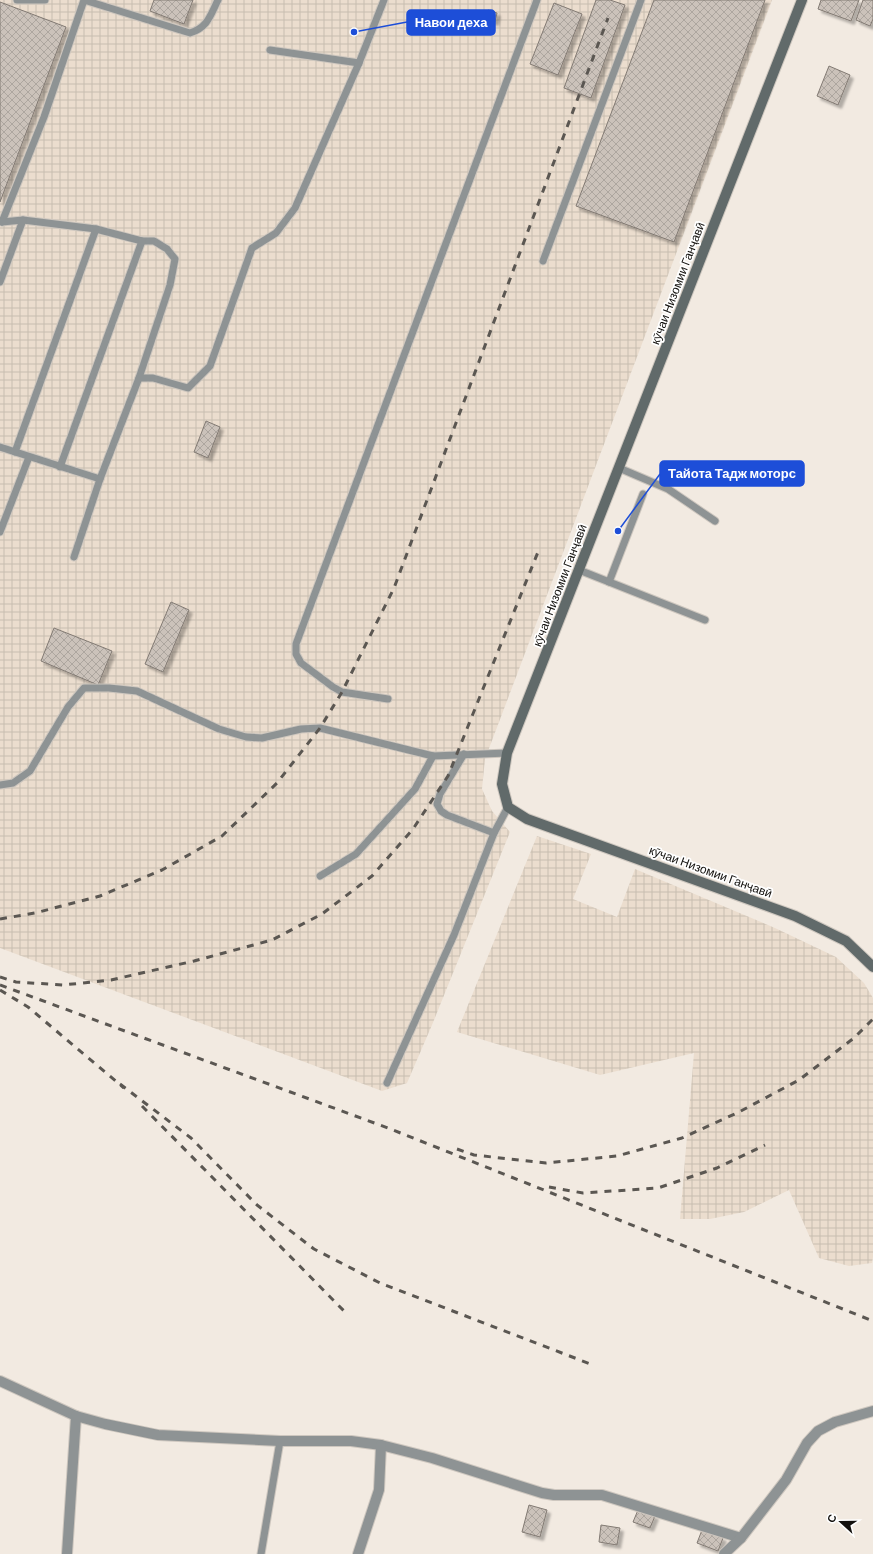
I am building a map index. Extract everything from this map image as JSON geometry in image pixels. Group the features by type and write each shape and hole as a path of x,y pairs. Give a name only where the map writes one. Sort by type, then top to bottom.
{"main road":[{"name":"кӯчаи Низомии Ганҷавӣ","path":"802,0 507,753 502,784 508,807 527,819 795,916 846,940 873,968"}],"street":[{"path":"0,1381 76,1416 105,1424 158,1434 280,1441 351,1441 381,1445 432,1458 542,1493 554,1495 602,1495 741,1538"},
{"path":"724,1554 741,1538 786,1480 807,1443 818,1431 835,1422 873,1411"},
{"path":"67,1554 76,1416"},
{"path":"358,1554 379,1490 381,1445"}],"lane":[{"path":"17,0 45,0"},
{"path":"74,557 100,479 139,378 170,285 175,259 167,249 154,241 142,241 96,230 23,220 1,222 44,117 84,0 190,33 199,30 207,22 218,0"},
{"path":"139,378 153,378 188,388 210,366 252,248 276,233 295,208 359,63 384,0"},
{"path":"388,699 342,692 333,687 301,663 296,654 296,644 537,0"},
{"path":"543,261 641,0"},
{"path":"270,50 359,63"},
{"path":"0,282 23,220"},
{"path":"15,452 96,230"},
{"path":"60,467 142,241"},
{"path":"0,447 100,479"},
{"path":"0,532 29,457"},
{"path":"618,468 668,489 715,521"},
{"path":"609,582 643,494"},
{"path":"579,570 704,620"},
{"path":"0,785 13,782 30,770 68,707 84,688 109,688 137,691 219,729 246,737 262,738 301,729 320,728 433,756 507,753"},
{"path":"464,754 440,794 437,804 441,811 447,815 494,833"},
{"path":"320,876 356,854 415,789 433,756"},
{"path":"387,1083 454,935 494,833 508,807"},
{"path":"261,1554 280,1441"}],"shaded area":[{"path":"0,0 772,0 485,759 482,789 492,811 510,832 407,1083 382,1091 0,948"},
{"path":"537,836 591,854 573,899 617,917 635,869 775,928 836,957 864,983 873,998 872,1263 849,1266 819,1258 789,1190 744,1212 710,1219 680,1219 694,1053 600,1075 457,1032"}],"building":[{"path":"154,0 193,0 184,24 150,11"},
{"path":"596,0 610,0 625,5 591,98 564,88"},
{"path":"654,0 765,0 674,242 576,206"},
{"path":"821,0 859,0 851,21 818,9"},
{"path":"863,0 873,0 873,19 870,26 856,20"},
{"path":"0,2 66,27 0,202"},
{"path":"554,3 582,14 558,75 530,64"},
{"path":"488,10 497,13 495,22 485,19"},
{"path":"829,66 850,75 838,105 817,96"},
{"path":"206,421 220,427 208,458 194,452"},
{"path":"171,602 189,610 163,672 145,664"},
{"path":"54,628 112,651 98,685 41,661"},
{"path":"529,1505 547,1510 540,1537 522,1532"},
{"path":"638,1510 655,1516 650,1528 633,1522"},
{"path":"601,1525 620,1528 617,1545 599,1542"},
{"path":"702,1530 723,1538 718,1551 697,1543"}],"railway":[{"path":"0,919 35,913 100,896 162,870 222,836 277,783 320,728 342,692 394,588 608,18"},
{"path":"0,977 16,982 63,985 111,980 194,961 272,940 322,914 372,876 413,829 448,776 540,547"},
{"path":"0,985 388,1128 873,1321"},
{"path":"0,990 28,1007 124,1088"},
{"path":"457,1149 474,1155 546,1163 617,1156 682,1138 739,1112 799,1080 854,1038 873,1019"},
{"path":"120,1084 191,1138 257,1205 314,1249 380,1283 593,1365"},
{"path":"142,1106 345,1312"},
{"path":"549,1187 583,1193 658,1188 717,1168 765,1145"}],"place":[{"name":"Навои деха","path":"354,32"},
{"name":"Тайота Тадж моторс","path":"618,531"}]}
